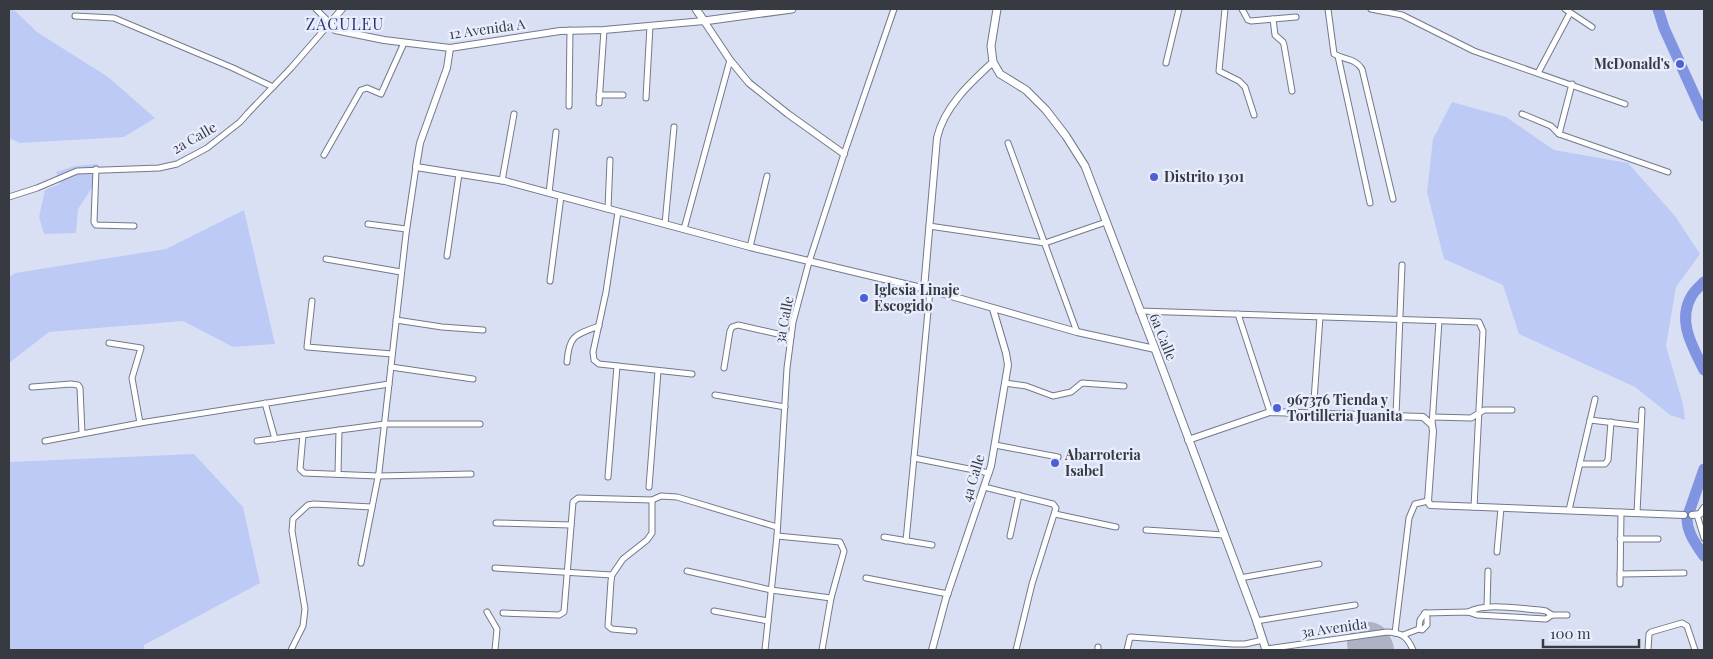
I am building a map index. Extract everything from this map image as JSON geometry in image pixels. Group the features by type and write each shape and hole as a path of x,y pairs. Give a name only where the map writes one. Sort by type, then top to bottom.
{"main road":[{"path":"696,9 704,21"},
{"name":"12 Avenida A","path":"704,21 792,9"},
{"path":"993,62 991,46 996,9"},
{"name":"6a Calle","path":"993,62 1000,74 1036,99 1066,136 1084,166 1155,349 1266,649"}],"street":[{"name":"12 Avenida A","path":"316,9 335,30 340,32 404,43 450,48 560,30 604,30 704,21"},
{"name":"2a Calle","path":"9,197 37,188 77,171 159,168 177,164 220,139 240,122 342,9"},
{"name":"3a Calle","path":"765,650 777,536 787,368 793,322 809,262 894,9"},
{"path":"1166,63 1179,9"},
{"path":"1225,9 1219,72 1240,81 1245,87 1254,115"},
{"path":"1242,9 1248,20 1251,21 1296,17"},
{"path":"1328,9 1334,54 1351,59 1358,63 1362,69 1393,199"},
{"path":"1370,9 1402,15 1474,51 1625,104"},
{"path":"1564,9 1592,27"},
{"path":"1538,73 1570,13"},
{"path":"75,16 114,18 233,68 273,87"},
{"path":"1273,19 1274,35 1284,45 1292,91"},
{"path":"704,21 730,60 749,83 844,154"},
{"path":"646,98 650,26"},
{"path":"569,106 570,30"},
{"path":"599,103 604,30"},
{"path":"324,155 361,90 367,88 381,94 404,43"},
{"path":"361,563 378,476 406,229 420,143 447,68 450,48"},
{"path":"1338,56 1370,204"},
{"path":"684,229 730,60"},
{"path":"906,540 927,290 929,226 939,127 943,118 963,92 993,62"},
{"path":"1559,134 1572,84"},
{"path":"600,95 623,95"},
{"path":"502,181 514,114"},
{"path":"1522,114 1551,126 1559,134 1668,172"},
{"path":"664,224 674,128"},
{"path":"549,193 556,132"},
{"path":"1008,143 1077,332"},
{"path":"608,209 610,160"},
{"path":"416,167 502,181 750,247 927,290 1077,332 1155,349"},
{"path":"96,169 94,222 96,225 134,226"},
{"path":"447,256 459,174"},
{"path":"750,247 767,176"},
{"path":"550,281 561,196"},
{"path":"618,212 606,292 593,352 594,360 599,364 692,374"},
{"path":"929,226 1045,243 1106,222"},
{"path":"368,224 406,229"},
{"path":"326,260 402,272"},
{"path":"1396,416 1402,265"},
{"path":"312,302 307,347 392,354"},
{"name":"4a Calle","path":"932,650 948,594 989,473 995,445 1008,365 993,309"},
{"path":"1139,311 1479,322 1482,326 1474,508"},
{"path":"1238,314 1270,412"},
{"path":"1313,414 1320,317"},
{"path":"396,320 442,327 483,330"},
{"path":"1439,320 1428,501 1430,505 1695,515 1704,508"},
{"path":"724,368 732,327 738,325 792,337"},
{"path":"567,362 568,347 572,340 578,335 598,326"},
{"path":"109,343 141,348 132,378 140,423"},
{"path":"391,366 473,379"},
{"path":"608,477 617,366"},
{"path":"649,487 658,371"},
{"path":"1005,383 1026,386 1053,396 1071,392 1082,383 1124,386"},
{"path":"45,441 140,423 389,384"},
{"path":"32,387 78,385 80,388 82,433"},
{"path":"715,395 785,407"},
{"path":"1569,510 1595,399"},
{"path":"265,404 275,439"},
{"path":"1433,417 1471,418 1484,410 1512,410"},
{"path":"1637,513 1642,410"},
{"path":"1188,440 1270,412 1423,417 1432,425"},
{"path":"1590,420 1641,426"},
{"path":"1580,464 1605,464 1608,460 1611,422"},
{"path":"257,441 385,424 480,424"},
{"path":"338,474 340,430"},
{"path":"303,435 300,469 304,473 378,476 471,474"},
{"path":"995,445 1058,457"},
{"path":"914,458 989,473"},
{"path":"984,487 1052,504 1056,508 1032,584 1016,650"},
{"path":"1010,536 1019,495"},
{"path":"504,612 558,615 564,612 573,502 578,498 652,500 661,496 677,497 777,527"},
{"path":"634,631 612,629 608,626 610,581 623,559 647,540 652,533 652,500"},
{"path":"1395,632 1409,518 1415,504 1428,501"},
{"path":"290,650 302,626 305,609 292,531 293,519 308,505 314,504 372,507"},
{"path":"1497,552 1501,508"},
{"path":"1620,584 1621,512"},
{"path":"1055,514 1116,527"},
{"path":"1695,515 1704,538"},
{"path":"496,523 571,525"},
{"path":"1146,530 1224,535"},
{"path":"777,536 840,542 844,550 831,598 822,650"},
{"path":"884,537 932,545"},
{"path":"1620,539 1658,539"},
{"path":"1240,578 1319,564"},
{"path":"495,568 612,575"},
{"path":"1487,607 1488,570"},
{"path":"686,571 771,590 831,598"},
{"path":"1620,574 1684,573"},
{"path":"866,578 948,594"},
{"path":"1256,621 1355,605"},
{"path":"1468,612 1477,607 1487,607 1540,610 1552,615 1567,615"},
{"path":"714,611 768,621"},
{"path":"487,612 496,629 495,650"},
{"path":"1413,650 1404,636 1419,629 1420,620 1425,612 1468,612 1477,615 1546,619 1552,615"},
{"path":"1648,650 1649,634 1651,632 1682,622 1687,626 1695,650"},
{"name":"3a Avenida","path":"1266,649 1395,632 1404,636"},
{"path":"1127,650 1130,637 1216,644 1242,644 1263,640"},
{"path":"1203,643 1203,650"},
{"path":"1216,644 1216,650"}],"shaded area":[{"path":"9,9 13,9 37,32 108,77 155,118 124,137 20,143 9,138"},
{"path":"1452,102 1506,117 1554,150 1628,163 1675,216 1700,254 1676,287 1666,346 1683,404 1685,420 1670,415 1635,387 1519,334 1503,285 1444,259 1427,192 1433,139"},
{"path":"98,164 97,180 78,209 76,233 44,234 39,217 45,190 60,184 56,172 75,166"},
{"path":"244,210 275,344 233,347 183,321 49,332 9,363 9,277 15,273 166,249"},
{"path":"194,454 243,507 260,583 144,645 144,650 9,650 9,462"}],"waterway":[{"path":"1658,9 1664,28 1704,116"},
{"path":"1704,282 1691,297 1687,306 1686,316 1688,334 1704,370"},
{"path":"1704,469 1687,518 1690,533 1704,556"}],"runway":[{"path":"1369,644 1372,650"}],"place":[{"name":"McDonald's","path":"1680,64"},
{"name":"Distrito 1301","path":"1154,177"},
{"name":"Iglesia Linaje Escogido","path":"864,298"},
{"name":"967376 Tienda y Tortilleria Juanita","path":"1277,408"},
{"name":"Abarroteria Isabel","path":"1055,463"}],"district":[{"name":"ZACULEU","path":"345,24"}]}
